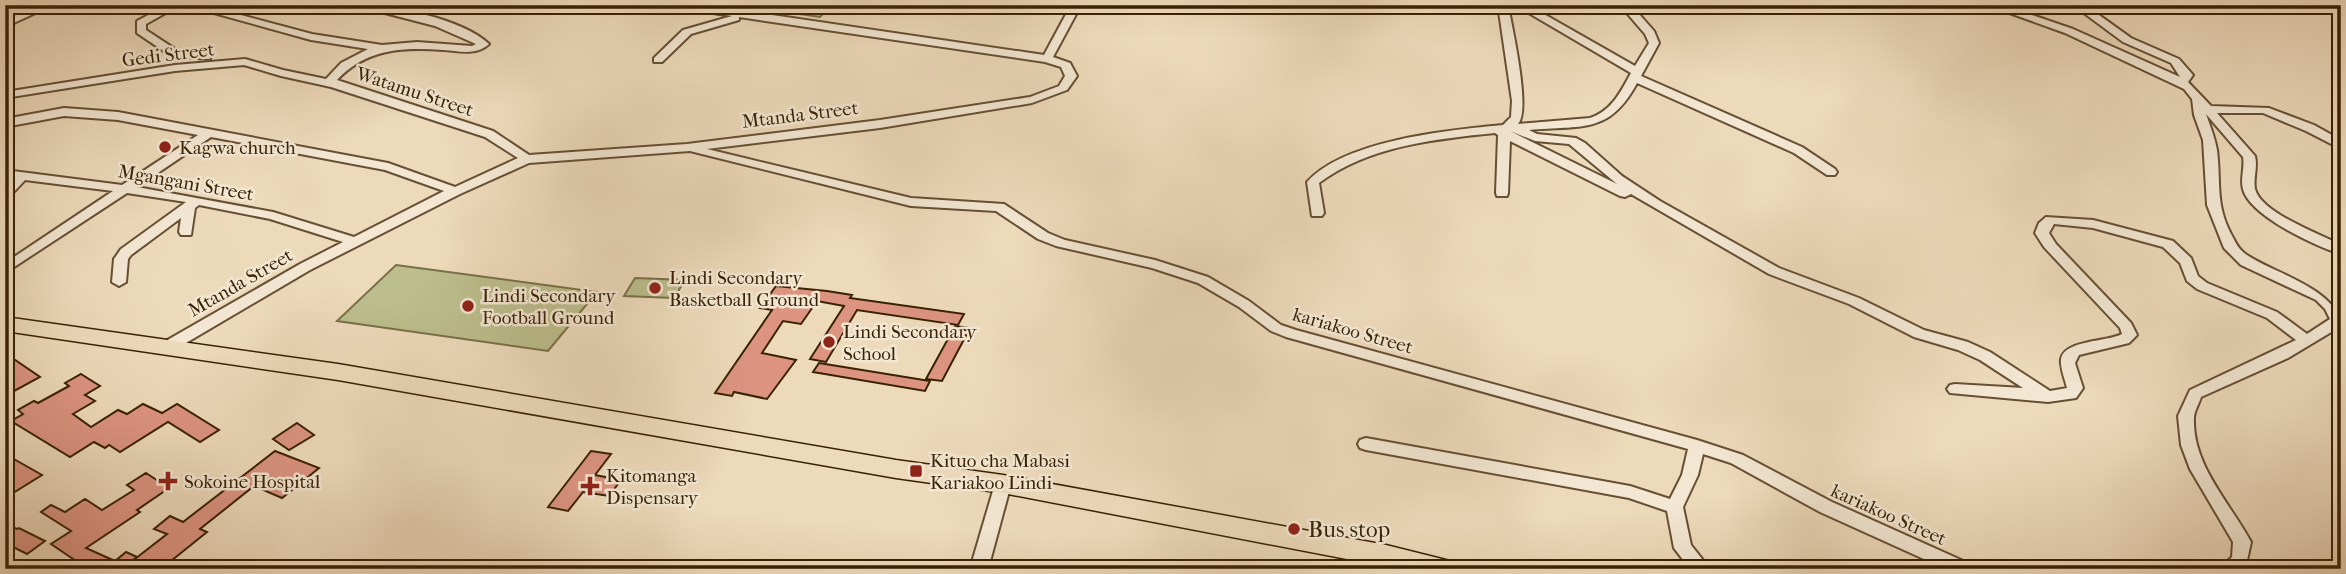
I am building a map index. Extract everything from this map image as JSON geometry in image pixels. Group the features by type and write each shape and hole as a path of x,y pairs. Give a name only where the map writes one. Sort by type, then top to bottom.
{"highway":[{"path":"5,324 169,345 570,411 896,469 1003,484 1384,562 1441,569"}],"street":[{"path":"5,23 48,5"},
{"path":"175,5 145,19 140,27 166,50 189,57 245,62"},
{"path":"191,5 301,35 380,48"},
{"name":"Watamu Street","path":"359,5 418,16 462,32 484,44 474,49 399,45 380,48 335,74 331,80 334,84 489,134 527,159"},
{"name":"Mtanda Street","path":"169,345 305,267 455,191 527,159 687,148 880,124 1032,100 1063,88 1071,76 1066,65 1046,59 682,5"},
{"path":"1046,59 1076,5"},
{"path":"1502,193 1506,130 1517,118 1518,101 1503,5"},
{"path":"1520,5 1635,75 1798,150 1831,172"},
{"path":"1317,213 1313,182 1322,172 1358,156 1405,141 1591,121 1604,117 1620,102 1653,50 1654,38 1625,5"},
{"path":"1992,5 2069,31 2179,81 2249,156 2249,192 2255,201 2280,218 2341,250"},
{"path":"2078,5 2127,40 2175,61 2187,75 2179,81"},
{"path":"5,6 16,12 33,12"},
{"path":"658,60 687,32 743,15"},
{"path":"174,68 189,57"},
{"name":"Gedi Street","path":"5,95 174,68 245,62 334,84"},
{"path":"2202,104 2265,110 2298,122 2341,145"},
{"path":"2202,104 2197,109 2210,153 2213,210 2229,244 2250,264 2320,297 2336,313 2333,325 2283,354 2195,394 2186,416 2189,445 2198,468 2242,542 2240,559 2228,569"},
{"path":"5,123 45,113 90,113 388,167 455,191"},
{"path":"1506,130 1565,139 1581,146 1618,179 1702,231"},
{"path":"1506,130 1774,271 1854,302 1919,334 1985,355 2048,397"},
{"path":"5,269 209,133"},
{"name":"kariakoo Street","path":"687,148 911,202 987,204 999,207 1043,236 1061,243 1154,264 1203,281 1291,334 1697,446 1757,469 1826,507 1960,568"},
{"name":"Mgangani Street","path":"5,174 126,190 316,228 356,242"},
{"path":"5,193 22,176"},
{"path":"186,232 193,203"},
{"path":"118,282 121,259 126,252 193,203"},
{"path":"1955,389 2003,391 2048,397 2071,394 2075,388 2068,363 2069,356 2074,351 2124,340 2130,335 2126,326 2051,247 2042,233 2044,226 2051,220 2093,224 2168,244 2186,261 2192,278 2202,286 2272,315 2306,340"},
{"path":"1366,444 1630,492 1675,507"},
{"path":"1697,446 1690,475 1675,507 1683,548 1701,569"},
{"path":"979,569 1003,484"}],"green space":[{"path":"736,5 832,5 820,17"},
{"name":"Lindi Secondary Football Ground","path":"396,265 597,292 548,351 337,321"},
{"name":"Lindi Secondary Basketball Ground","path":"635,278 685,280 674,298 624,296"}],"building":[{"path":"776,286 827,291 852,295 850,298 964,314 958,325 857,310 826,362 810,359 844,306 817,301 801,324 783,321 762,353 796,360 767,399 734,392 732,396 715,393 772,310 760,308"},
{"name":"Lindi Secondary School","path":"955,326 970,328 942,381 926,379"},
{"path":"5,353 40,377 5,396"},
{"name":"Lindi Secondary School","path":"819,363 930,381 925,391 813,372"},
{"path":"81,374 100,386 85,395 95,401 73,414 91,427 118,410 127,414 143,404 162,413 177,404 219,430 200,442 168,422 120,452 109,445 105,448 94,442 70,457 11,421 23,414 18,410 34,401 38,403 69,386 65,383"},
{"path":"297,423 314,435 289,450 273,439"},
{"path":"275,451 319,468 282,498 254,486 200,529 207,532 161,569 145,569 131,562 167,534 154,529 170,516 183,522"},
{"name":"Kitomanga Dispensary","path":"591,451 611,454 595,475 621,480 609,496 583,492 568,511 548,507"},
{"path":"5,454 42,475 5,498"},
{"path":"146,473 169,488 137,510 140,512 86,548 115,561 126,552 137,557 125,566 132,569 71,569 79,563 51,544 71,531 41,512 51,505 65,512 85,499 102,510 134,490 127,485"},
{"path":"5,524 45,541 27,554 5,543"}],"place":[{"name":"Kagwa church","path":"165,147"},
{"name":"Lindi Secondary Basketball Ground","path":"655,288"},
{"name":"Lindi Secondary Football Ground","path":"468,306"},
{"name":"Lindi Secondary School","path":"829,342"},
{"name":"Kituo cha Mabasi Kariakoo Lindi","path":"916,471"},
{"name":"Sokoine Hospital","path":"168,481"},
{"name":"Kitomanga Dispensary","path":"590,486"},
{"name":"Bus stop","path":"1294,529"}]}
